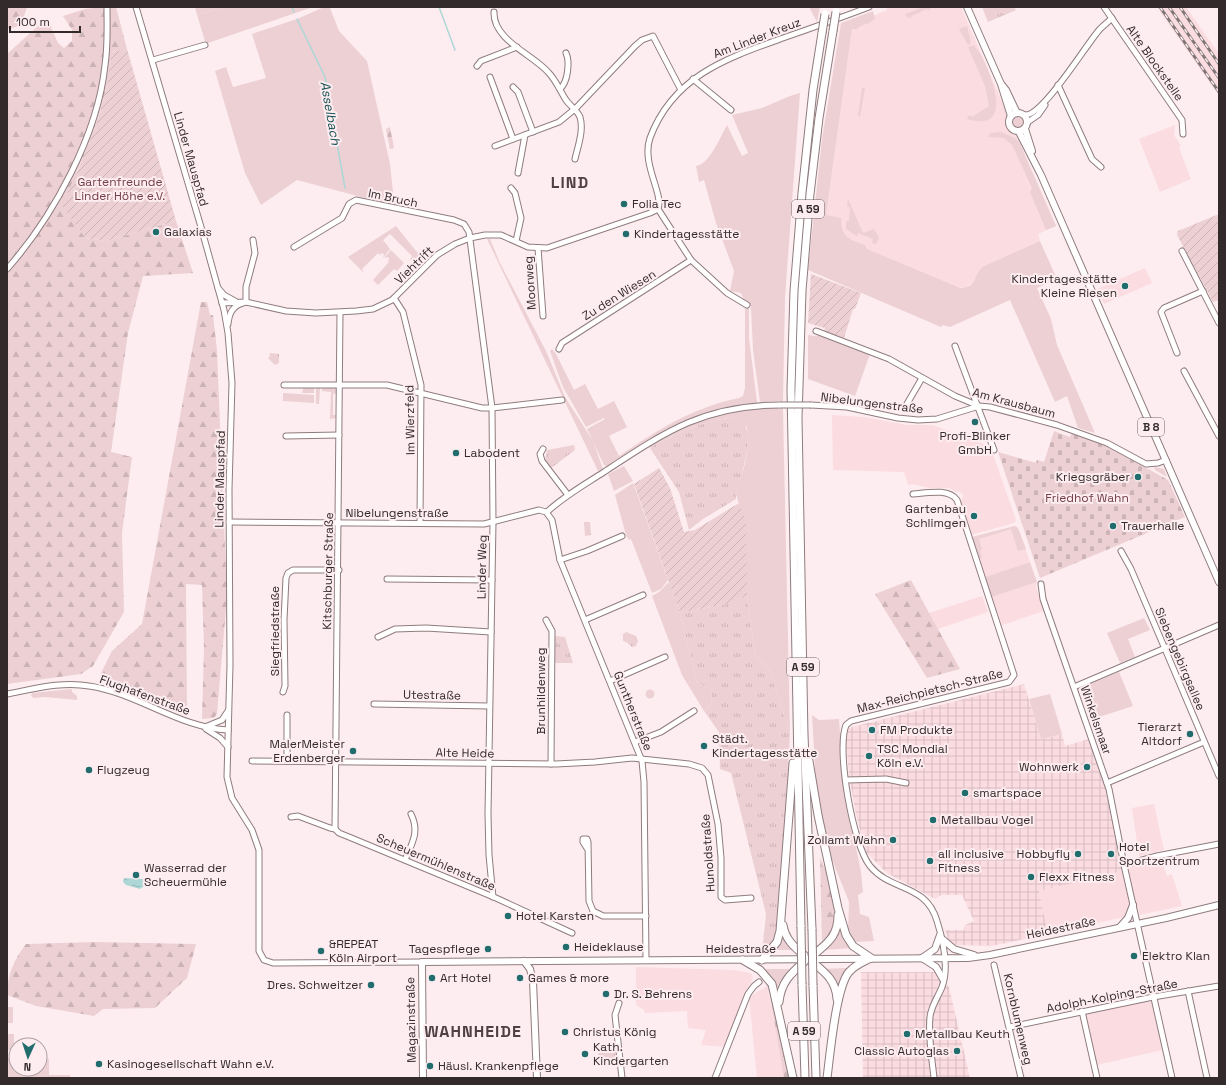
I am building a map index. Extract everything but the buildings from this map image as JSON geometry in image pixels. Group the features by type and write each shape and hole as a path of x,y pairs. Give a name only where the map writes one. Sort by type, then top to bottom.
{"highway":[{"name":"A 59","path":"816,1078 812,929 804,736 798,418 802,291 810,194 818,118 836,10"},
{"name":"A 59","path":"806,1078 802,984 796,721 791,382 794,291 802,193 813,90 826,11"},
{"path":"762,960 777,942 782,915 796,721"},
{"path":"804,736 818,815 838,908 846,935 853,946 870,958 854,967 844,980 838,1003 827,1078"},
{"path":"778,1007 780,990 785,980 833,937 838,925 838,908"},
{"path":"782,915 784,932 789,940 832,979 837,990 838,1003"},
{"path":"743,960 766,975 772,984 794,1078"}],"main road":[{"name":"B 8","path":"967,7 1014,114 1009,120 1009,126 1012,130 1022,130 1166,460 1218,575 1219,582"},
{"path":"1014,114 1024,115 1028,122 1022,130"},
{"path":"1119,928 1128,918 1133,905"},
{"name":"Heidestraße","path":"422,962 979,957 1119,928 1219,905"},
{"path":"943,979 936,967 922,958 935,949 940,937 954,949 979,957"},
{"path":"524,961 530,969 533,982 537,1078"},
{"path":"533,982 535,969 542,961"},
{"name":"Magazinstraße","path":"422,962 423,1078"}],"street":[{"path":"7,269 25,247 52,205 85,139 98,103 105,65 106,7"},
{"name":"Linder Mauspfad","path":"136,7 153,60 227,325 232,383 229,522 229,710 227,777 231,794 252,830 259,850 259,946 261,956"},
{"name":"Am Linder Kreuz","path":"747,305 727,293 691,260 658,209 659,199 647,158 649,143 665,110 681,90 716,64 742,52 869,7"},
{"path":"1104,7 1112,18"},
{"path":"494,12 498,28 517,47 545,69 578,114 581,122 575,159"},
{"name":"Alte Blockstelle","path":"1024,115 1033,113 1046,100 1100,29 1112,18 1182,120 1183,134"},
{"path":"495,146 556,124 574,109 635,46 642,40 653,36 681,90"},
{"path":"153,60 205,45"},
{"path":"477,66 481,61 517,47"},
{"path":"560,89 565,80 568,61 566,53"},
{"path":"490,77 513,139"},
{"path":"694,79 731,110"},
{"path":"1058,85 1092,159 1101,167"},
{"path":"513,87 518,92 533,132"},
{"name":"Alte Blockstelle","path":"1028,122 1038,115 1046,100"},
{"path":"518,173 525,135"},
{"path":"511,188 515,193 521,218 516,241"},
{"name":"Im Bruch","path":"294,247 342,218 349,204 356,200 454,220 467,226 470,238"},
{"name":"Viehtrift","path":"222,303 247,302 294,312 340,312 376,308 394,298 437,255 455,244 470,238 496,235 538,248 557,246 658,209"},
{"name":"Linder Weg","path":"470,238 492,408 493,522 488,838 493,897"},
{"path":"227,325 232,310 237,305 247,302 246,287 255,252 253,240"},
{"name":"Moorweg","path":"538,248 543,316"},
{"path":"1182,251 1219,323"},
{"name":"Zu den Wiesen","path":"559,349 562,343 691,260"},
{"path":"216,284 224,295 236,302"},
{"path":"1177,353 1161,312 1164,308 1203,291"},
{"name":"Im Wierzfeld","path":"394,298 404,312 421,393 420,523"},
{"name":"Kitschburger Straße","path":"335,829 339,570 340,312"},
{"name":"Am Krausbaum","path":"816,331 883,356 922,378 979,406 990,407 1062,426 1107,443 1146,464 1158,463 1166,460"},
{"path":"955,346 979,406 994,450"},
{"path":"1184,371 1219,436"},
{"path":"904,408 922,378"},
{"path":"284,385 387,385 482,408 562,400"},
{"name":"Nibelungenstraße","path":"229,522 484,524 539,510 547,512 568,495 662,435 688,422 736,408 811,405 847,407 898,418 918,420 937,419 979,406"},
{"path":"286,436 339,435"},
{"path":"543,449 540,454 542,461 568,495"},
{"name":"Max-Reichpietsch-Straße","path":"914,494 946,493 953,495 957,500 1014,675 1009,682 848,722 844,729 842,741 846,780 856,837 862,854 870,866 885,879 927,900 935,912 944,958 943,979 930,1017 934,1078"},
{"name":"Guntherstraße","path":"547,512 552,520 560,560 642,761 644,782 646,960"},
{"path":"560,560 587,551 622,536"},
{"name":"Siebengebirgsallee","path":"1121,551 1165,649 1219,776"},
{"name":"Siegfriedstraße","path":"283,692 285,686 285,589 288,573 299,570 339,570"},
{"path":"387,579 492,580"},
{"name":"Winkelsmaar","path":"1041,584 1043,599 1107,783 1172,1078"},
{"path":"585,620 643,595"},
{"name":"Brunhildenweg","path":"546,620 552,631 551,764"},
{"path":"1074,687 1219,625"},
{"path":"378,637 395,629 426,628 491,632"},
{"path":"610,681 665,657"},
{"name":"Flughafenstraße","path":"7,694 57,685 88,686 123,695 204,728 220,738 228,747"},
{"name":"Utestraße","path":"374,704 489,706"},
{"path":"204,728 222,720 229,710"},
{"path":"635,742 661,732 694,711"},
{"path":"287,715 287,761"},
{"name":"Flughafenstraße","path":"204,728 228,730"},
{"path":"1107,783 1204,742"},
{"name":"Alte Heide","path":"252,761 551,764 587,763 632,758 642,761"},
{"name":"Hunoldstraße","path":"642,761 689,764 698,766 705,771 711,784 718,824 721,858 721,897 725,900 751,898"},
{"path":"846,780 886,779 906,783"},
{"path":"405,860 415,835 416,824 411,814"},
{"name":"Scheuermühlenstraße","path":"291,816 298,816 335,829 344,835 493,897 572,933"},
{"path":"1124,864 1219,844"},
{"path":"588,850 589,901 593,911 603,916 646,916"},
{"name":"Heidestraße","path":"261,956 264,960 273,963 422,962"},
{"name":"Kornblumenweg","path":"994,965 1021,1078"},
{"path":"715,1078 748,994 759,982"},
{"name":"Adolph-Kolping-Straße","path":"1010,1027 1153,997 1219,986"},
{"path":"1188,991 1207,1078"},
{"path":"619,1003 615,1015 622,1078"},
{"path":"1082,1011 1097,1078"}],"shaded area":[{"path":"887,7 961,7 1056,226 1038,234 1040,241 984,266 973,282 966,287 957,288 867,249 865,245 846,237 826,215 852,29 873,21 875,15 887,10"},
{"path":"1157,7 1186,7 1219,54 1219,96"},
{"path":"1175,125 1174,135 1181,146 1179,148 1191,179 1160,192 1139,139"},
{"name":"Kindertagesstätte Kleine Riesen","path":"1145,268 1152,283 1104,304 1097,289"},
{"path":"832,415 864,417 907,425 932,425 990,446 1016,520 1014,523 971,535 960,502 963,494 958,491 956,492 949,488 929,488 913,484 908,485 904,472 833,470"},
{"path":"1015,526 1018,528 1030,562 985,577 972,537"},
{"path":"1037,582 1036,587 1044,611 1002,625 992,597"},
{"path":"982,596 988,612 938,629 929,613"},
{"path":"1024,684 1041,739 1062,734 1065,746 1089,739 1106,790 1122,870 1109,875 1039,891 1048,934 992,946 956,945 948,939 945,930 964,930 965,925 974,921 962,895 941,895 935,899 887,873 866,852 856,815 849,775 846,741 848,728"},
{"path":"1154,804 1164,850 1139,856 1132,808"},
{"path":"1160,858 1167,876 1172,874 1182,906 1139,915 1138,911 1129,912 1124,917 1048,934 1039,891 1109,875 1137,864"},
{"path":"636,967 732,970 751,973 753,977 725,1047 701,1045 706,1030 688,1028 687,1011 645,1013 644,1010 636,1005"},
{"path":"861,972 935,972 949,987 970,1078 863,1078"},
{"path":"767,986 776,1025 784,1078 757,1078 749,997"},
{"path":"1149,1001 1152,1003 1162,1050 1097,1065 1086,1015 1088,1012"}],"green space":[{"path":"7,7 27,7 21,25 7,30"},
{"path":"116,7 127,49 111,52 110,71 104,98 91,141 76,173 85,238 106,241 176,221 193,273 143,276 128,333 111,452 132,457 122,533 124,612 93,666 81,674 7,684 7,54 47,18 58,43 64,48 72,41 72,30 63,16 85,9"},
{"path":"195,7 223,7 197,15"},
{"path":"223,7 313,7 208,43 205,41 197,15"},
{"path":"324,7 330,8 339,31 367,61 390,164 394,201 402,204 403,208 297,180 261,205 245,173 215,71 226,67 233,87 266,78 252,34 297,19"},
{"path":"809,7 820,7 817,22"},
{"path":"924,7 932,7 928,11 927,9 911,16 912,18 907,17 905,14"},
{"path":"982,7 1014,7 1016,10 988,22"},
{"path":"873,11 875,18 873,20 857,29 852,29 826,215 841,218 842,230 844,233 850,239 865,245 867,249 960,288 970,285 978,272 984,266 1040,241 1057,279 1037,288 1051,319 1057,345 1095,433 1078,428 1067,396 1055,402 1010,300 950,327 943,325 941,327 808,270 822,139 841,23"},
{"path":"967,26 971,43 968,45 959,29"},
{"path":"974,45 991,78 996,102 995,111 991,118 982,121 967,119 969,115 972,117 989,106 985,86 968,47"},
{"name":"Gartenfreunde Linder Höhe e.V.","path":"127,49 176,221 106,241 85,238 62,205 94,130 105,92 111,52"},
{"path":"862,88 865,88 860,117 858,116"},
{"path":"800,93 785,298 783,401 760,402 753,350 750,304 745,302 741,293 730,291 734,271 716,223 704,180 699,182 696,166 701,164 710,155 727,125 742,156 748,153 732,115 762,108"},
{"path":"1018,114 1024,116 1026,122 1024,128 1018,130 1012,128 1010,122 1012,116"},
{"path":"390,127 394,148 390,149 386,129"},
{"path":"1001,132 1015,138 1019,142 1056,226 1046,230 1030,192 1032,188 1012,145 1004,138 988,137 991,133"},
{"path":"848,199 863,233 874,229 879,238 876,244 872,243 873,239 858,233 857,236 846,229 846,221 849,221 850,207 847,207"},
{"path":"1219,214 1219,300 1213,302 1177,235 1178,231"},
{"path":"396,226 416,251 427,260 416,270 410,265 413,262 410,259 412,256 390,234 383,240 390,249 383,258 384,254 382,253 380,255 378,253 362,269 364,273 348,257"},
{"path":"487,239 490,239 500,263 546,351 565,397 593,441 603,469 598,471"},
{"path":"391,250 404,263 397,271 394,269 378,285 373,280 388,263 389,258 384,258"},
{"path":"811,274 861,293 855,309 853,309 844,338 824,331 825,328 808,323"},
{"path":"201,302 207,302 210,315 213,315 217,350 227,597 217,714 214,718 202,719 204,648 202,585 186,584 187,713 114,683 100,675 112,651 142,624"},
{"path":"745,305 749,309 749,338 757,402 714,410 678,424 607,466 604,465 587,429 605,419 604,418 586,427 563,387 550,351 552,349 556,354 574,390 585,384 598,409 614,401 627,427 609,436 619,456 647,437 690,414 743,396 745,388"},
{"path":"808,335 820,335 870,354 855,396 808,379"},
{"path":"269,353 279,354 279,363 275,365 268,358 270,356"},
{"path":"304,386 314,386 314,393 302,393"},
{"path":"316,386 320,388 319,404 316,404"},
{"path":"322,386 334,386 337,390 337,393 333,394 333,415 337,415 337,418 330,419 331,392 322,391"},
{"path":"283,393 314,395 314,403 283,401"},
{"path":"756,408 783,409 790,733 769,669 755,655 747,595 739,503 737,498 738,487 747,454 747,427 735,417 712,421 670,437 650,448 649,446 678,429 722,413"},
{"path":"735,417 743,422 747,431 748,442 744,467 736,499 703,519 689,530 679,492 650,448 691,428 712,421"},
{"name":"Friedhof Wahn","path":"1054,431 1070,437 1072,433 1107,446 1168,480 1185,517 1040,578 998,452 1036,463 1037,460 1044,462"},
{"path":"574,445 575,450 550,469 545,460 547,450"},
{"path":"624,466 633,481 614,491 608,474"},
{"path":"1154,467 1164,469 1167,477 1155,470"},
{"path":"659,468 670,488 684,532 695,530 739,503 746,521 747,595 732,603 680,613 634,484"},
{"path":"633,483 668,580 661,589 652,593 631,539 629,540 626,535 615,495"},
{"path":"584,522 590,522 591,535 585,536"},
{"path":"1015,526 1018,528 1026,549 1018,551 1011,529 979,539 982,550 980,550 982,558 979,559 972,537"},
{"path":"1030,562 1037,582 992,597 985,577"},
{"path":"911,580 960,669 927,678 875,594"},
{"path":"669,582 680,613 697,682 712,690 711,705 704,711 682,675 652,596 659,592"},
{"path":"747,595 755,655 769,669 790,733 780,915 773,945 768,949 765,949 763,944 766,914 731,773 720,769 719,732 704,711 711,705 712,690 697,682 680,613 731,603"},
{"path":"1144,618 1150,630 1128,639 1135,657 1120,663 1107,633"},
{"path":"626,632 636,636 638,641 636,646 632,647 623,641 623,634"},
{"path":"555,636 565,637 573,663 554,663"},
{"path":"1119,672 1133,706 1090,720 1080,690 1081,688"},
{"path":"72,689 72,692 77,696 77,700 45,697 34,698 31,696 32,693"},
{"path":"648,690 652,690 654,694 652,698 648,698 646,696 646,692"},
{"path":"1050,694 1062,734 1041,739 1029,699"},
{"path":"812,715 819,720 839,719 844,789 861,872 863,892 858,895 860,914 869,917 874,941 854,942 848,930 849,902 830,854 816,786"},
{"path":"820,858 824,865 830,884 834,905 831,932 822,941"},
{"path":"840,927 843,936 852,948 823,950"},
{"path":"783,932 795,950 774,950"},
{"path":"95,942 196,944 187,978 155,1008 103,1009 94,1016 36,1006 7,995 8,981 12,968 26,944"},
{"path":"792,969 781,980 776,990 763,970"},
{"path":"824,969 850,969 839,987"},
{"path":"764,979 769,985 790,1078 784,1078 770,995"},
{"path":"7,1007 13,1007 13,1023 7,1023"},
{"path":"7,1034 14,1034 14,1037 8,1037 7,1050"},
{"path":"615,1049 617,1065 599,1067 598,1050"},
{"path":"7,1058 8,1077 48,1077 48,1059 49,1075 70,1075 70,1078 7,1078"}],"water":[{"path":"124,878 143,879 144,886 140,889 126,885 123,882"}],"waterway":[{"name":"Asselbach","path":"292,7 294,12"},
{"path":"439,7 455,50"},
{"name":"Asselbach","path":"297,19 325,77 345,188"}],"railway":[{"path":"1160,7 1219,92"},
{"path":"1169,7 1219,78"},
{"path":"1180,7 1219,64"}],"place":[{"name":"Folia Tec","path":"624,204"},
{"name":"Galaxias","path":"156,232"},
{"name":"Kindertagesstätte","path":"626,234"},
{"name":"Kindertagesstätte Kleine Riesen","path":"1125,286"},
{"name":"Profi-Blinker GmbH","path":"975,422"},
{"name":"Labodent","path":"456,453"},
{"name":"Kriegsgräber","path":"1138,477"},
{"name":"Gartenbau Schlimgen","path":"974,516"},
{"name":"Trauerhalle","path":"1113,526"},
{"name":"FM Produkte","path":"872,730"},
{"name":"Tierarzt Altdorf","path":"1190,734"},
{"name":"Städt. Kindertagesstätte","path":"704,746"},
{"name":"MalerMeister Erdenberger","path":"353,751"},
{"name":"TSC Mondial Köln e.V.","path":"869,756"},
{"name":"Wohnwerk","path":"1087,767"},
{"name":"Flugzeug","path":"89,770"},
{"name":"smartspace","path":"965,793"},
{"name":"Metallbau Vogel","path":"933,820"},
{"name":"Zollamt Wahn","path":"893,840"},
{"name":"Hobbyfly","path":"1078,854"},
{"name":"Hotel Sportzentrum","path":"1111,854"},
{"name":"all inclusive Fitness","path":"930,861"},
{"name":"Wasserrad der Scheuermühle","path":"136,875"},
{"name":"Flexx Fitness","path":"1031,877"},
{"name":"Hotel Karsten","path":"508,916"},
{"name":"Heideklause","path":"566,947"},
{"name":"Tagespflege","path":"488,949"},
{"name":"&REPEAT Köln Airport","path":"321,951"},
{"name":"Elektro Klan","path":"1134,956"},
{"name":"Art Hotel","path":"432,978"},
{"name":"Games & more","path":"520,978"},
{"name":"Dres. Schweitzer","path":"371,985"},
{"name":"Dr. S. Behrens","path":"606,994"},
{"name":"Christus König","path":"565,1032"},
{"name":"Metallbau Keuth","path":"907,1034"},
{"name":"Classic Autoglas","path":"957,1051"},
{"name":"Kath. Kindergarten","path":"585,1054"},
{"name":"Kasinogesellschaft Wahn e.V.","path":"99,1064"},
{"name":"Häusl. Krankenpflege","path":"430,1066"}],"district":[{"name":"LIND","path":"570,182"},
{"name":"WAHNHEIDE","path":"473,1031"}]}
